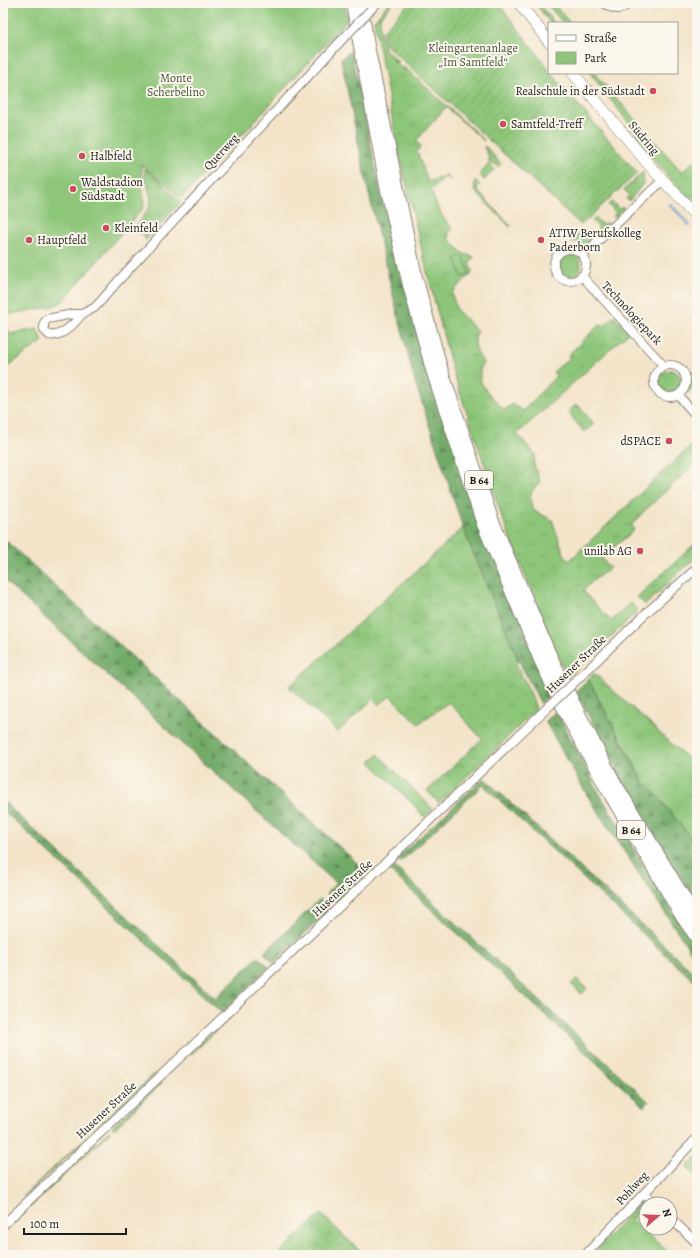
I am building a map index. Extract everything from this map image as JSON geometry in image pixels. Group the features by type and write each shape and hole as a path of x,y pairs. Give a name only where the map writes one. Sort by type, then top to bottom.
{"highway":[{"name":"B 64","path":"352,3 386,186 408,281 432,370 483,524 540,660 569,720 605,786 682,917 697,938"},
{"name":"B 64","path":"361,3 368,46 416,277 442,371 492,520 552,659 572,700 614,781 697,920"}],"main road":[{"path":"519,3 548,41"},
{"name":"Südring","path":"574,74 663,180 697,217"}],"street":[{"name":"Querweg","path":"82,314 94,308 100,302 376,3"},
{"path":"604,3 616,10 621,9 629,3"},
{"path":"583,255 663,180"},
{"path":"567,249 576,250 583,255 586,266 582,276 574,281 565,281 558,276 554,269 554,264 556,256 559,253 567,249"},
{"name":"Technologiepark","path":"582,276 664,366"},
{"path":"671,364 678,366 685,374 687,380 685,388 678,396 670,398 660,394 655,387 655,374 664,366 671,364"},
{"path":"678,396 697,417"},
{"name":"Husener Straße","path":"3,1225 336,910 645,614 697,568"},
{"name":"Pohlweg","path":"585,1255 697,1138"},
{"path":"644,1193 647,1196"},
{"path":"678,1225 697,1243"}],"green space":[{"name":"Monte Scherbelino","path":"3,3 344,3 348,19 242,135 181,198 141,164 144,207 62,302 54,306 5,315 9,334 37,329 43,341 3,370"},
{"path":"388,3 393,3 380,17 380,28 384,49 399,62 397,63 391,59 406,72 403,68 404,67 484,140 446,107 416,141 421,146 416,152 428,182 447,175 450,181 446,176 431,190 439,211 453,229 449,232 449,239 464,254 474,257 469,264 473,272 452,293 456,309 477,331 475,344 483,363 480,370 480,377 485,389 504,410 513,404 523,411 556,376 553,372 570,358 568,355 598,326 605,325 614,316 629,332 517,434 535,454 534,465 540,482 532,491 530,497 533,510 552,520 564,554 569,561 686,450 697,442 697,462 642,513 632,525 634,530 601,557 610,568 594,580 583,591 611,621 631,603 638,611 568,678 556,652 502,517 453,372 428,276 397,144 374,21"},
{"name":"Kleingartenanlage „Im Samtfeld“","path":"409,3 498,3 548,68 548,74 552,74 637,173 581,225 385,44 383,31"},
{"path":"535,3 539,3 553,22 549,22"},
{"path":"546,3 553,3 569,22 562,22"},
{"path":"351,50 379,185 403,283 551,694 541,704 518,659 463,528 415,382 368,190 341,59"},
{"path":"591,74 595,74 682,172 696,159 697,207 669,178 642,146 632,127"},
{"path":"485,146 501,164 498,167 495,163 492,165 489,162 488,155 484,147"},
{"path":"488,164 495,169 484,180 480,174"},
{"path":"145,168 181,202 146,240 143,234 131,231 150,205 151,200 145,178"},
{"path":"643,172 644,182 630,200 626,199 629,195 624,190"},
{"path":"475,180 480,185 476,189 511,226 510,227 475,191"},
{"path":"612,202 619,209 623,207 624,209 613,218 612,217 616,213 608,205"},
{"path":"595,217 603,225 607,222 608,224 598,234 596,232 599,228 592,220"},
{"path":"580,232 587,240 590,237 592,240 584,247 578,242 571,241"},
{"path":"570,254 578,257 581,265 578,273 570,276 562,273 559,265 562,257"},
{"path":"463,256 470,274 462,277 455,258"},
{"path":"670,370 678,373 681,381 678,389 670,392 662,389 659,381 662,373"},
{"path":"697,374 697,394 693,388 688,393 691,385 690,381"},
{"path":"577,404 594,424 584,432 568,412"},
{"path":"463,528 518,659 516,664 531,694 536,709 439,803 427,791 482,739 449,702 418,724 390,696 379,705 373,699 338,732 289,687"},
{"path":"3,538 368,873 337,902 326,894 336,883 3,579"},
{"path":"697,542 697,556 645,605 637,597"},
{"path":"594,673 697,767 697,880 588,679"},
{"path":"588,679 641,779 659,797 697,846 697,903 623,782 576,691"},
{"path":"556,711 599,793 697,951 697,961 590,800 545,721"},
{"path":"378,754 433,809 424,817 413,804 370,762"},
{"path":"484,778 697,976 697,984 483,785 400,862 396,859"},
{"path":"3,801 215,998 258,957 269,967 222,1013 3,810"},
{"path":"391,864 649,1102 644,1107 387,868"},
{"path":"320,899 328,911 274,963 264,953"},
{"path":"576,979 587,988 582,994 571,984"},
{"path":"246,1000 247,1001 192,1054 191,1052"},
{"path":"154,1074 155,1075 24,1197 23,1196"},
{"path":"160,1082 162,1083 114,1129 112,1127"},
{"path":"109,1131 110,1132 3,1233 3,1230"},
{"path":"697,1156 697,1177 687,1167"},
{"path":"638,1204 638,1212 632,1219 638,1225 638,1236 650,1236 671,1255 591,1255"},
{"path":"321,1214 364,1255 277,1255"}],"waterway":[{"path":"670,204 690,226"}],"place":[{"name":"Realschule in der Südstadt","path":"653,91"},
{"name":"Samtfeld-Treff","path":"503,124"},
{"name":"Halbfeld","path":"82,156"},
{"name":"Waldstadion Südstadt","path":"73,189"},
{"name":"Kleinfeld","path":"106,228"},
{"name":"Hauptfeld","path":"29,240"},
{"name":"ATIW Berufskolleg Paderborn","path":"541,240"},
{"name":"dSPACE","path":"669,441"},
{"name":"unilab AG","path":"640,551"}]}
